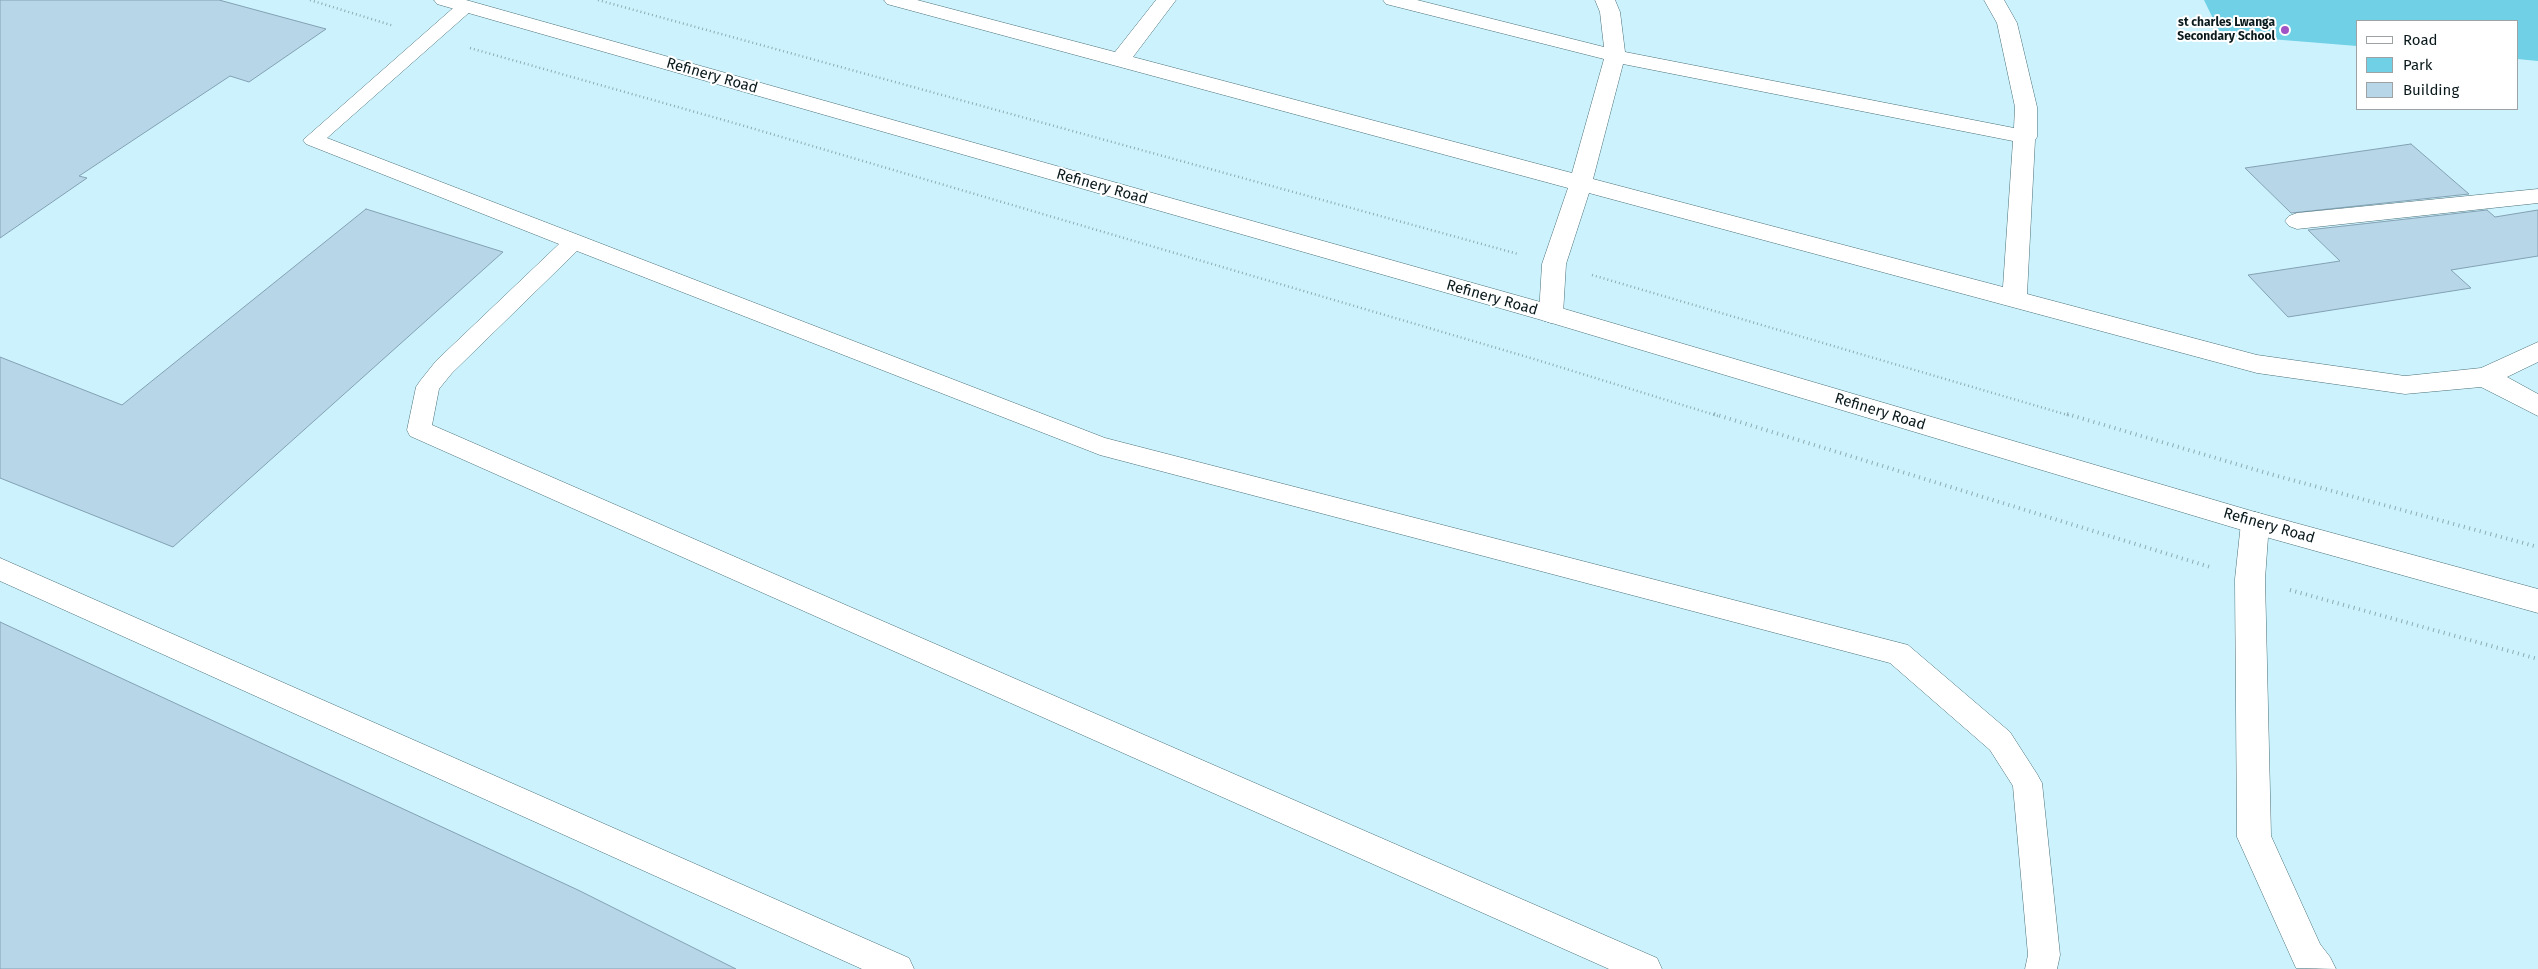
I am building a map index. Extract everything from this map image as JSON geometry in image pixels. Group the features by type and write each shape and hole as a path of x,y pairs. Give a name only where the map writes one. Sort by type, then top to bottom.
{"street":[{"path":"894,0 2014,301 2257,364 2405,385 2485,377 2538,351"},
{"path":"1120,60 1166,0"},
{"path":"1393,0 1615,56 2026,136"},
{"path":"1551,314 1554,264 1580,185 1615,56 1610,12 1605,0"},
{"path":"1994,0 2007,22 2026,107 2026,136 2014,301"},
{"name":"Refinery Road","path":"455,3 1551,314 2255,523 2538,601"},
{"path":"2297,221 2538,196"},
{"path":"2485,377 2538,406"},
{"path":"2255,523 2250,579 2254,837 2308,956 2318,969"}],"lane":[{"path":"455,3 432,37 312,140 572,243 1100,446 1898,653 2000,742 2027,783 2044,955 2041,969"},
{"path":"572,243 444,367 428,386 419,430 1646,969"},
{"path":"0,569 898,969"}],"path":[{"path":"310,0 432,37 741,124 1524,356 2250,579 2538,659"}],"green space":[{"name":"st charles Lwanga Secondary School","path":"2204,0 2538,0 2538,61 2518,59 2518,20 2356,20 2356,46 2221,35"}],"building":[{"path":"0,0 219,0 326,29 249,82 230,76 79,176 87,178 0,238"},
{"path":"2411,144 2469,194 2291,213 2245,168"},
{"path":"366,209 503,252 173,547 0,478 0,357 122,405"},
{"path":"2487,210 2495,217 2538,210 2538,256 2451,270 2471,288 2288,317 2248,275 2340,261 2308,230"},
{"path":"0,622 578,890 736,969 0,969"}],"place":[{"name":"st charles Lwanga Secondary School","path":"2285,30"}]}
